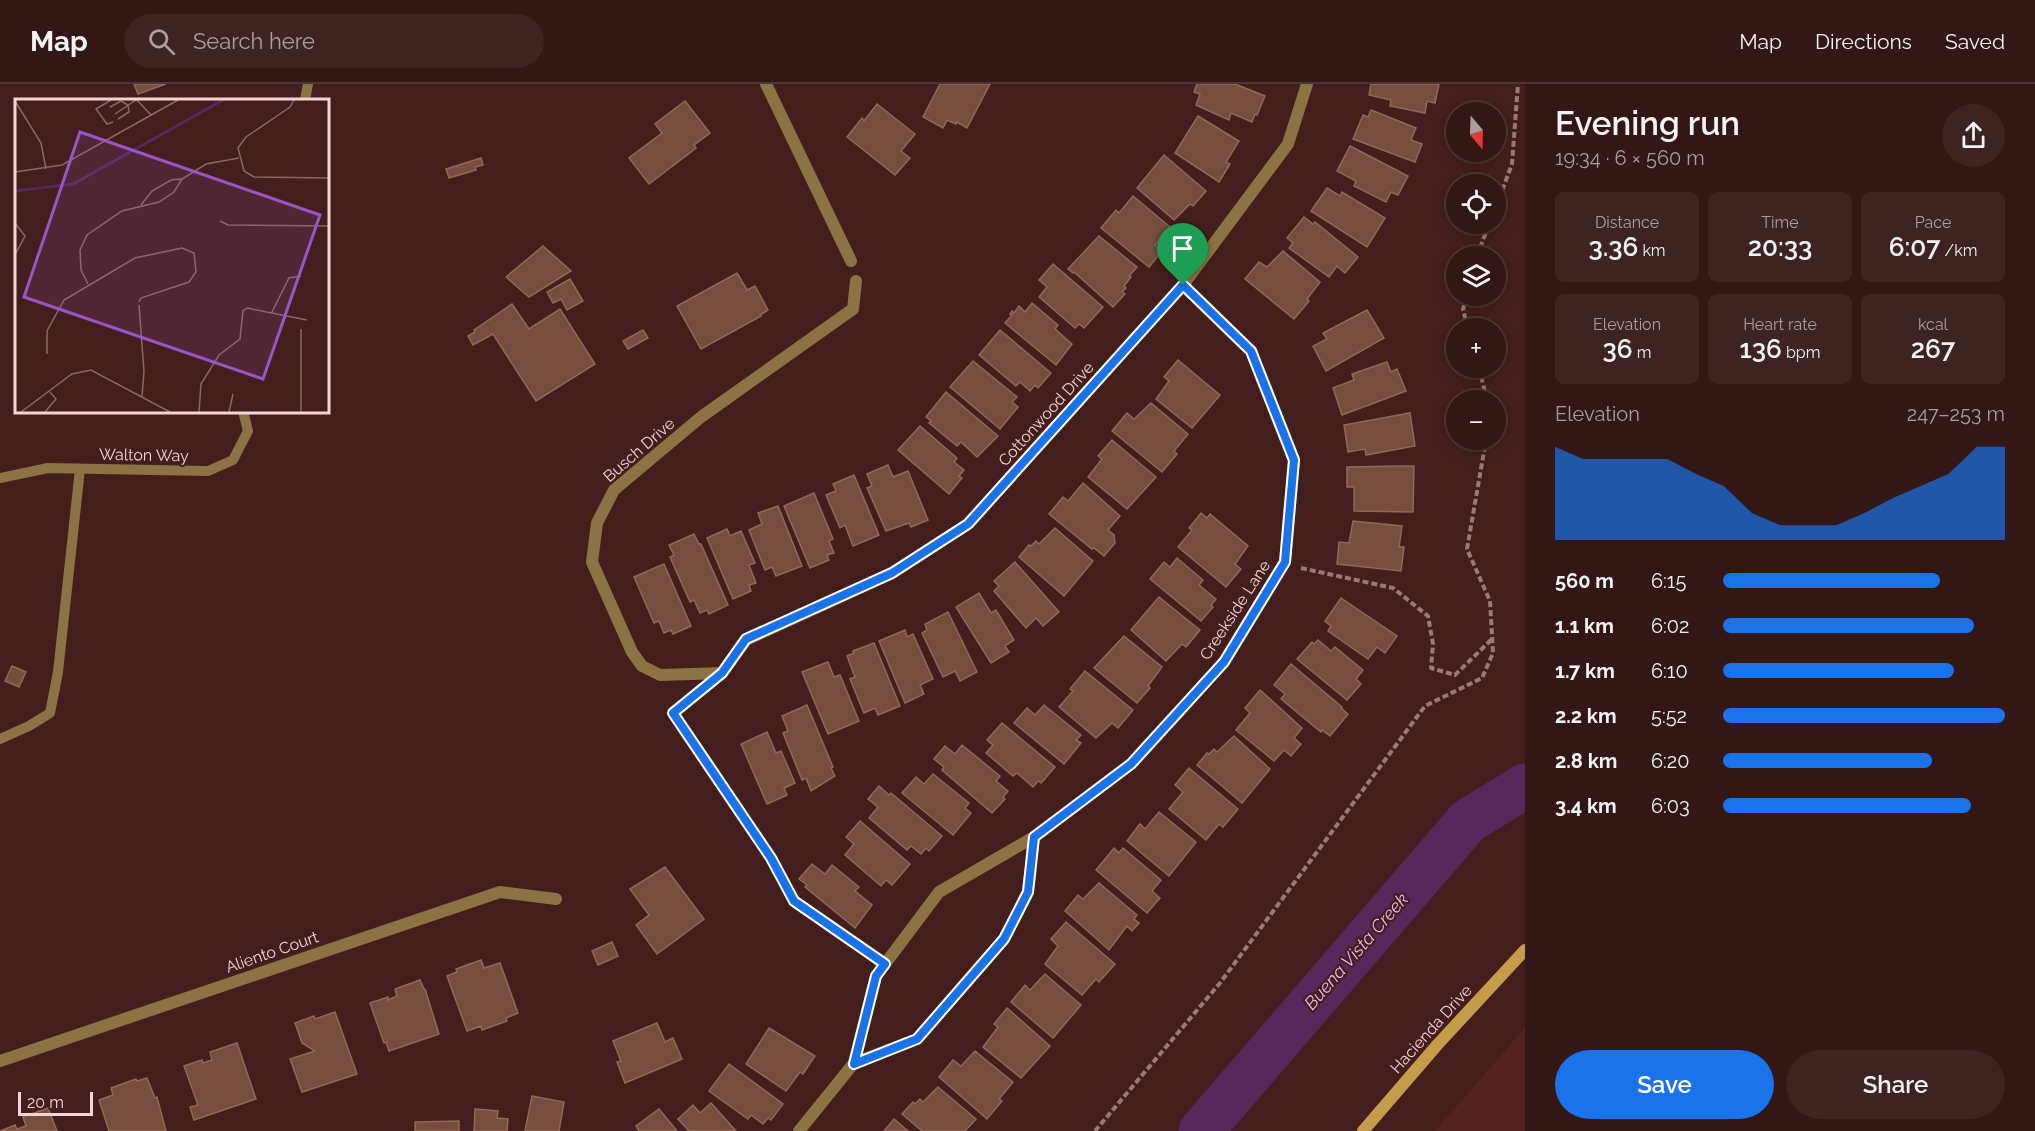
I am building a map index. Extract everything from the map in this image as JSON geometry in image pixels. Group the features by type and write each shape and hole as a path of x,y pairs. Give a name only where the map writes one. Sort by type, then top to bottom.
{"main road":[{"name":"Hacienda Drive","path":"1363,1131 1438,1044 1525,950"}],"street":[{"path":"766,84 851,261"},
{"name":"Cottonwood Drive","path":"722,673 746,639 892,573 968,524 1183,285 1288,144 1307,84"},
{"name":"Busch Drive","path":"722,673 660,675 642,666 632,652 592,562 597,524 614,490 702,417 853,309 856,281"},
{"name":"Creekside Lane","path":"799,1131 854,1064 876,976 939,892 1034,837 1131,764 1224,662 1283,564 1294,460 1251,351 1183,285"},
{"name":"Creekside Lane","path":"854,1064 917,1039 1004,939 1028,892 1034,837"},
{"name":"Aliento Court","path":"0,1061 500,892 556,899"}],"lane":[{"path":"305,99 308,84"},
{"name":"Walton Way","path":"0,478 48,468 208,471 232,460 248,431 243,412"},
{"path":"0,739 50,714 58,672 80,469"}],"path":[{"path":"1506,180 1512,164 1518,84"},
{"path":"1095,1131 1220,983 1425,706 1482,678 1493,653 1490,601 1467,549 1484,450"},
{"path":"1283,564 1393,588 1428,616 1433,644 1431,668 1455,675 1492,638"},
{"path":"722,673 673,713 771,858 794,901 885,964"}],"shaded area":[{"path":"1525,1027 1525,1131 1435,1131 1510,1045"}],"building":[{"path":"134,84 166,84 138,94"},
{"path":"940,84 990,84 967,128 957,122 956,124 947,120 943,128 923,117"},
{"path":"1197,84 1235,84 1265,96 1252,122 1231,113 1229,120 1196,105 1200,94 1194,92"},
{"path":"1371,84 1439,84 1435,103 1427,101 1425,113 1390,106 1391,100 1369,95"},
{"path":"685,101 710,133 694,145 696,148 649,184 629,158 662,133 655,124"},
{"path":"877,104 915,134 901,151 910,158 895,175 847,137 862,118 864,121"},
{"path":"1371,110 1416,128 1411,140 1422,144 1415,162 1353,139 1363,115 1368,117"},
{"path":"1198,116 1239,141 1226,162 1230,164 1219,182 1175,153"},
{"path":"1350,146 1408,176 1398,195 1391,192 1386,202 1354,186 1356,181 1337,171"},
{"path":"1164,155 1206,191 1193,206 1190,204 1174,220 1137,188"},
{"path":"481,158 483,165 475,167 476,170 449,178 446,169"},
{"path":"1327,188 1340,196 1342,192 1385,218 1367,247 1311,211"},
{"path":"1133,196 1170,227 1155,245 1162,251 1149,267 1101,228 1116,210 1119,213"},
{"path":"1304,217 1313,224 1315,222 1358,257 1345,273 1337,266 1329,277 1289,248 1293,243 1287,238"},
{"path":"1099,236 1137,267 1124,286 1126,288 1122,292 1125,294 1113,307 1068,269"},
{"path":"543,246 571,271 529,297 506,277"},
{"path":"1283,251 1320,282 1307,299 1309,301 1294,319 1245,279 1259,262 1267,267"},
{"path":"1053,264 1103,307 1084,328 1079,324 1075,328 1039,297 1047,287 1039,280"},
{"path":"737,273 747,290 755,286 768,310 701,349 677,306"},
{"path":"570,279 583,301 567,310 561,299 553,303 547,292"},
{"path":"1032,303 1058,325 1055,329 1072,344 1056,365 1005,323 1012,315 1010,314 1012,311 1014,313 1019,306 1025,312"},
{"path":"512,304 529,329 560,309 595,364 536,401 493,334 473,345 468,336"},
{"path":"1367,310 1384,338 1326,371 1313,346 1327,339 1323,333"},
{"path":"643,330 648,338 628,349 623,341"},
{"path":"1000,330 1051,373 1038,388 1035,385 1030,391 1020,382 1016,386 979,355"},
{"path":"1178,360 1220,395 1192,428 1156,399 1169,381 1164,377"},
{"path":"973,361 1017,397 1012,402 1018,407 1000,429 950,387"},
{"path":"1387,362 1391,372 1397,369 1406,391 1342,415 1333,388 1354,380 1352,374"},
{"path":"946,392 998,436 977,457 961,442 957,446 929,423 931,421 926,417"},
{"path":"1151,403 1188,434 1174,451 1177,454 1162,472 1112,431 1127,413 1134,419"},
{"path":"1410,413 1415,446 1366,455 1365,449 1348,452 1344,425"},
{"path":"920,426 957,458 954,462 964,470 959,476 962,478 949,494 898,450"},
{"path":"1112,440 1156,477 1127,509 1088,477 1102,459 1098,456"},
{"path":"888,465 893,477 908,471 928,520 911,527 909,523 886,531 867,488 872,486 867,474"},
{"path":"1414,466 1413,512 1354,511 1354,487 1347,487 1347,467"},
{"path":"854,475 879,535 853,546 845,525 840,528 826,495 836,491 833,484"},
{"path":"1083,483 1120,516 1108,530 1114,535 1115,543 1104,556 1049,514 1063,497 1068,501"},
{"path":"814,493 833,539 829,541 834,553 827,555 829,560 810,568 784,506"},
{"path":"778,506 802,566 776,576 772,567 765,570 749,530 762,524 758,513"},
{"path":"1201,513 1207,518 1210,514 1248,546 1235,564 1241,569 1226,587 1178,547 1192,530 1189,528"},
{"path":"1353,521 1402,526 1399,547 1404,547 1401,571 1337,564 1339,542 1349,543"},
{"path":"1055,528 1093,561 1064,596 1019,557 1029,545 1031,546 1036,541 1039,544"},
{"path":"727,529 730,536 741,531 755,563 749,565 756,583 749,585 751,591 733,599 707,538"},
{"path":"694,534 701,544 728,605 709,614 707,610 700,613 694,600 690,602 670,557 674,555 669,545"},
{"path":"1177,558 1203,580 1199,585 1216,599 1211,605 1213,607 1201,621 1150,579 1164,562 1170,567"},
{"path":"1015,562 1059,612 1043,626 1036,618 1026,628 994,591 999,586 994,581"},
{"path":"664,564 691,626 673,634 671,630 664,633 659,621 654,623 634,577"},
{"path":"979,593 991,613 996,610 1014,640 1005,646 1009,652 991,663 956,607"},
{"path":"1159,597 1200,630 1186,647 1182,644 1166,661 1131,630"},
{"path":"1341,598 1397,636 1385,653 1377,647 1368,659 1328,631 1331,626 1325,621"},
{"path":"948,612 977,672 960,681 955,671 943,677 922,633 927,630 925,624"},
{"path":"905,630 907,637 913,634 933,679 920,685 924,694 905,703 879,641"},
{"path":"1124,636 1162,667 1148,686 1150,688 1137,703 1094,668"},
{"path":"1318,640 1331,651 1335,647 1363,670 1356,679 1361,684 1347,700 1297,659 1312,642 1314,644"},
{"path":"874,643 900,706 878,715 875,708 864,713 850,679 855,677 847,656 854,653 853,651"},
{"path":"828,662 834,677 840,675 859,721 828,734 802,672"},
{"path":"1291,664 1348,714 1330,736 1322,730 1321,732 1281,699 1285,694 1274,685"},
{"path":"12,666 26,672 19,687 5,681"},
{"path":"1085,671 1133,710 1118,728 1112,723 1096,738 1059,707 1073,691 1070,689"},
{"path":"1260,690 1302,728 1294,738 1301,744 1291,756 1284,750 1274,761 1236,730 1250,713 1245,708"},
{"path":"807,705 835,776 811,791 806,778 802,780 783,733 788,731 782,716"},
{"path":"1044,705 1081,735 1076,740 1081,743 1064,764 1014,723 1027,708 1035,715"},
{"path":"1002,723 1055,767 1041,783 1038,781 1033,787 1017,773 1013,776 986,753 993,745 987,740"},
{"path":"767,732 776,753 781,751 795,783 784,788 787,795 767,804 741,744"},
{"path":"1234,736 1270,769 1242,803 1197,765 1207,753 1209,754 1214,749 1217,752"},
{"path":"962,745 1000,776 996,781 1008,791 1003,797 1005,799 992,813 942,770 944,767 934,759 945,746 955,754"},
{"path":"1189,768 1238,809 1223,827 1219,824 1206,840 1169,809 1183,792 1175,785"},
{"path":"933,774 969,803 965,808 971,813 953,835 902,793 916,777 924,784"},
{"path":"879,786 889,795 891,793 942,836 929,851 926,848 921,854 911,846 907,850 869,818 878,807 868,799"},
{"path":"1159,812 1196,842 1169,876 1127,841 1140,824 1145,829"},
{"path":"860,821 910,864 892,885 886,880 881,886 845,855 854,844 846,837"},
{"path":"1114,848 1119,853 1123,848 1161,880 1152,891 1160,898 1147,913 1096,870"},
{"path":"812,864 825,874 832,865 859,887 855,891 872,905 855,928 805,887 807,885 799,879"},
{"path":"665,867 704,919 657,954 636,925 649,915 630,889"},
{"path":"1099,883 1137,915 1134,919 1139,923 1132,931 1127,926 1109,950 1065,911 1078,895 1083,899"},
{"path":"1066,922 1115,964 1099,982 1096,979 1082,995 1045,964 1058,946 1051,939"},
{"path":"612,942 618,956 598,965 592,951"},
{"path":"481,960 484,968 500,963 518,1013 506,1018 507,1021 482,1030 481,1026 467,1031 447,976 457,972 456,969"},
{"path":"1045,974 1081,1005 1053,1038 1011,1002 1025,985 1030,990"},
{"path":"420,980 439,1034 389,1051 370,1003 397,996 395,989"},
{"path":"1007,1008 1050,1046 1021,1078 983,1047 998,1027 994,1024"},
{"path":"335,1012 357,1074 302,1092 290,1059 315,1051 302,1043 295,1023"},
{"path":"657,1023 665,1042 673,1038 682,1059 625,1083 617,1062 621,1061 613,1041"},
{"path":"769,1028 815,1056 803,1074 800,1072 786,1091 746,1064"},
{"path":"237,1043 256,1099 194,1120 190,1107 198,1105 184,1066 202,1060 203,1063 212,1060 210,1052"},
{"path":"975,1051 1013,1082 999,1099 1002,1101 987,1119 939,1077 953,1060 961,1066"},
{"path":"729,1064 783,1104 771,1120 768,1118 763,1124 751,1115 748,1119 709,1091"},
{"path":"147,1078 155,1098 157,1097 166,1131 109,1131 99,1100 113,1095 111,1088 136,1079 137,1081"},
{"path":"938,1087 976,1119 965,1131 922,1131 902,1114 913,1102 915,1104 920,1099 923,1102"},
{"path":"532,1096 564,1102 559,1131 525,1131"},
{"path":"711,1103 736,1131 689,1131 678,1119 693,1105 700,1113"},
{"path":"48,1108 57,1131 0,1131 15,1125 17,1129 26,1126 23,1117"},
{"path":"475,1109 498,1111 497,1118 508,1119 507,1131 474,1131"},
{"path":"659,1109 677,1131 639,1131 636,1126"},
{"path":"894,1119 908,1131 884,1131"},
{"path":"459,1121 459,1131 415,1131 415,1122"}],"waterway":[{"name":"Buena Vista Creek","path":"1201,1131 1468,821 1525,786"}],"route":[{"path":"1183,285 1251,351 1294,460 1285,562 1224,662 1131,764 1034,837 1028,892 1004,939 917,1039 854,1064 876,976 885,964 794,901 771,858 673,713 722,673 746,639 892,573 968,524 1183,285"}]}
